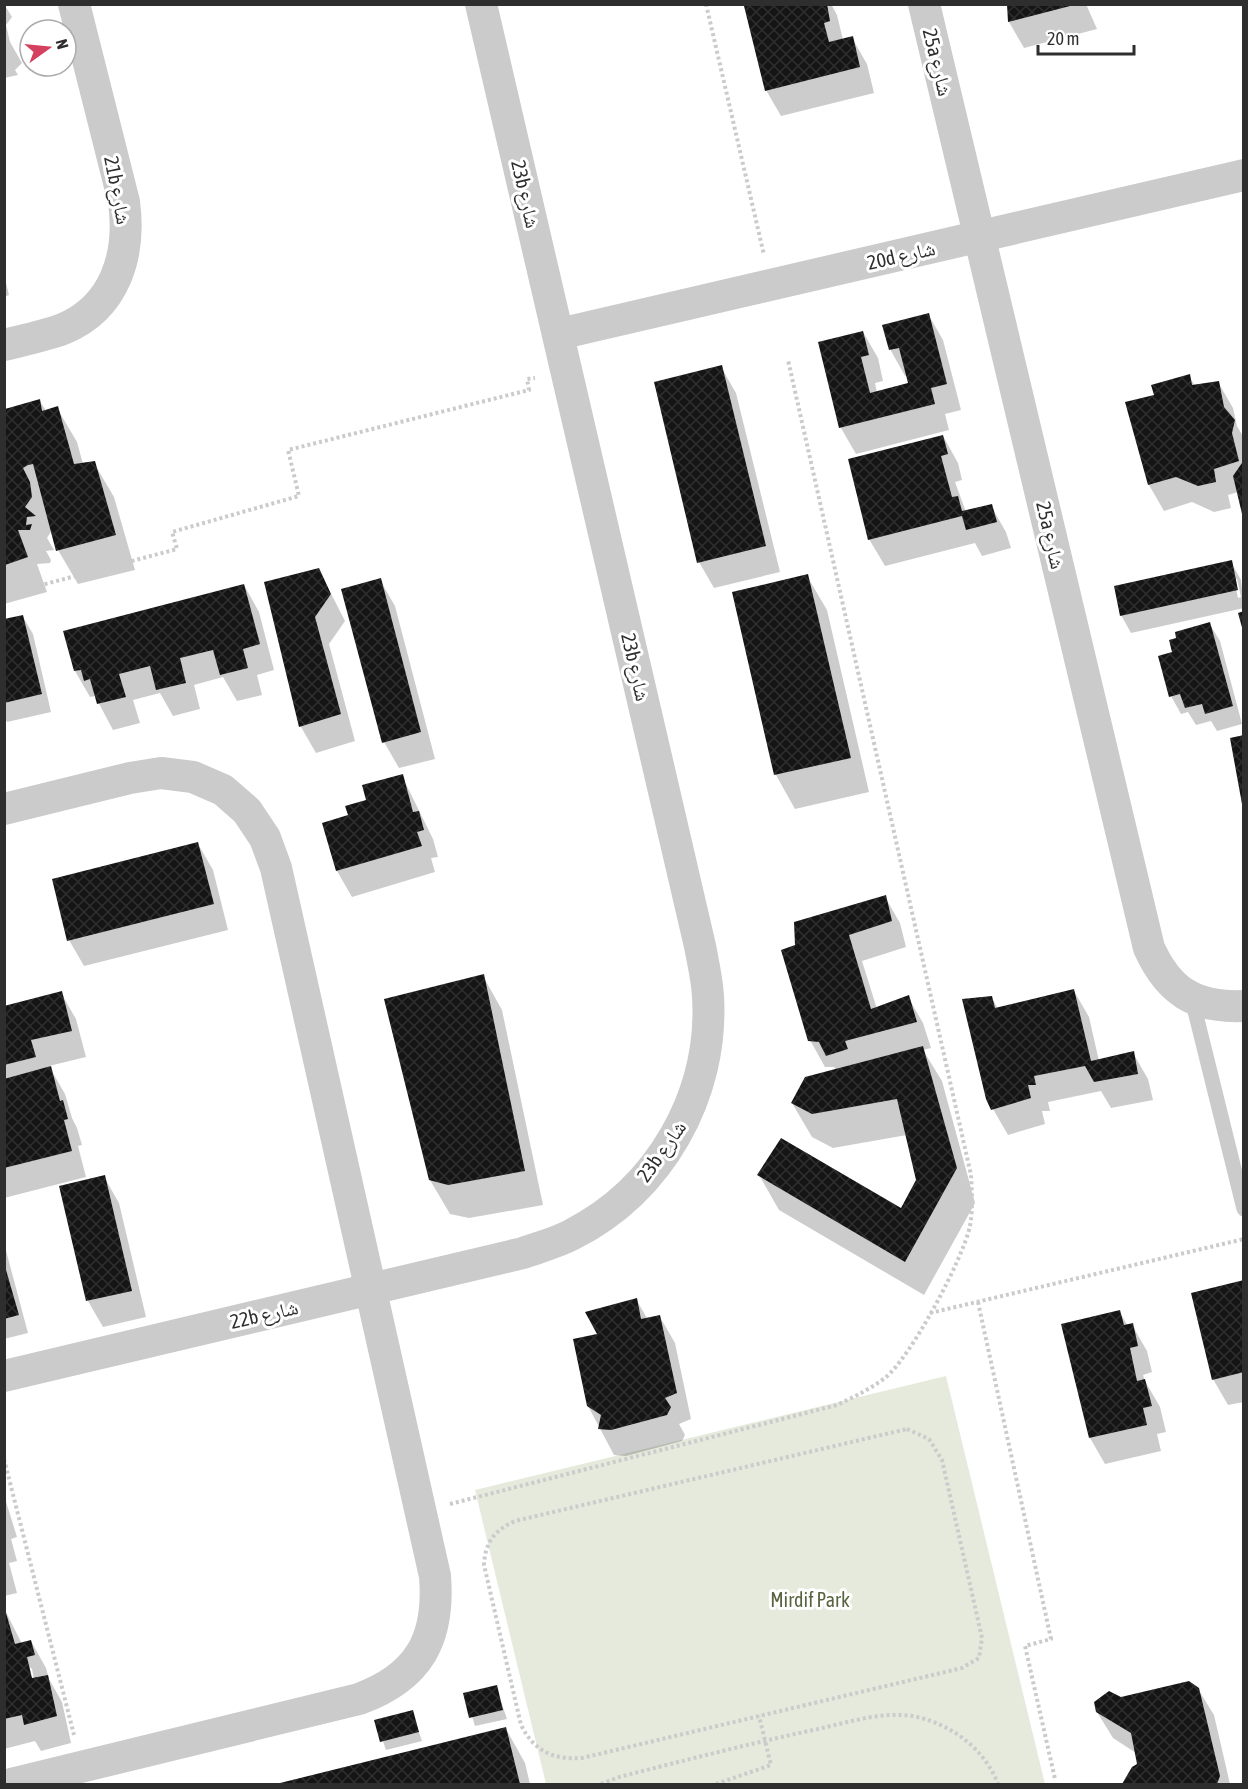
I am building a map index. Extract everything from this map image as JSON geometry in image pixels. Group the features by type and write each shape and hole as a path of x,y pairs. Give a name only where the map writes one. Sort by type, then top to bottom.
{"street":[{"name":"21b شارع","path":"4,345 64,329 86,316 98,304 117,277 125,253 127,227 124,202 74,4"},
{"name":"23b شارع","path":"480,4 559,334 700,946 708,994 707,1044 696,1092 676,1137 647,1177 612,1210 570,1236 523,1253"},
{"name":"25a شارع","path":"924,4 1149,948 1158,969 1173,986 1192,999 1219,1007 1244,1006"},
{"name":"20d شارع","path":"559,334 1244,175"},
{"path":"4,809 130,778 161,773 193,777 223,790 248,811 265,838 276,868 435,1576 438,1603 434,1629 422,1653 406,1674 384,1690 84,1776 11,1785"},
{"name":"22b شارع","path":"4,1376 523,1253"}],"lane":[{"path":"1192,999 1244,1209"}],"path":[{"path":"706,4 771,285"},
{"path":"420,1511 837,1405 863,1393 886,1377 906,1356 963,1249 970,1224 971,1175 788,360"},
{"path":"4,595 177,549 172,532 299,496 288,450 529,390 527,379 567,370"},
{"path":"929,1313 1244,1239"},
{"path":"978,1302 1051,1639 1025,1646 1055,1779"},
{"path":"907,1429 929,1439 942,1460 977,1616 982,1648 979,1658 962,1668 759,1716 582,1758 559,1758 539,1749 528,1738 521,1725 484,1565 488,1542 504,1526 515,1521 894,1431 907,1429"},
{"path":"4,1459 84,1776"},
{"path":"716,1785 771,1765 759,1716"},
{"path":"601,1785 619,1777 765,1740 874,1717 916,1717 946,1728 972,1746 986,1762 998,1785"}],"green space":[{"name":"Mirdif Park","path":"946,1376 1045,1784 546,1784 475,1490"}],"building":[{"path":"827,4 830,21 824,23 829,42 853,36 860,67 765,91 744,6"},
{"path":"1007,4 1074,4 1074,5 1008,22"},
{"path":"929,313 947,384 931,388 935,404 839,428 818,342 863,331 869,355 861,357 870,393 908,383 899,348 889,350 882,325"},
{"path":"722,365 766,546 697,563 654,382"},
{"path":"1190,374 1192,385 1219,381 1224,407 1235,420 1232,433 1239,461 1214,469 1216,482 1198,486 1176,477 1148,485 1125,402 1154,395 1151,385"},
{"path":"40,399 42,411 58,406 74,464 95,461 116,535 56,551 33,464 28,465 23,468 30,482 32,497 25,507 36,516 27,517 26,525 32,524 30,530 18,530 28,557 5,565 5,409"},
{"path":"943,435 948,454 941,456 952,497 958,496 962,511 992,504 997,522 966,530 962,516 868,540 848,459"},
{"path":"1244,460 1244,518 1243,518 1233,476"},
{"path":"1232,560 1238,590 1120,616 1114,586"},
{"path":"319,568 331,594 315,617 341,714 299,727 264,582"},
{"path":"808,574 851,758 774,775 732,592"},
{"path":"381,578 421,732 382,743 341,589"},
{"path":"244,584 260,644 243,649 248,668 220,675 213,650 180,658 186,683 156,690 150,666 119,674 126,697 97,704 90,679 84,681 81,670 74,671 63,631"},
{"path":"1244,611 1244,631 1243,631 1238,613"},
{"path":"23,615 42,694 4,703 4,619"},
{"path":"1210,622 1233,706 1205,714 1202,704 1185,708 1180,694 1169,697 1158,656 1172,652 1169,640 1176,638 1175,632"},
{"path":"1244,735 1244,804 1242,804 1230,738"},
{"path":"403,774 413,812 419,811 424,830 417,832 422,846 336,871 322,823 348,815 345,806 366,800 362,785"},
{"path":"198,842 214,904 67,941 52,879"},
{"path":"886,895 892,921 849,935 871,1009 909,995 917,1022 845,1041 848,1049 826,1056 819,1042 808,1041 781,950 795,945 794,922"},
{"path":"484,974 525,1171 448,1185 429,1180 384,999"},
{"path":"1074,989 1091,1061 1134,1051 1138,1074 1094,1082 1085,1066 1034,1076 1036,1085 1028,1085 1031,1098 991,1110 986,1099 962,999 992,996 995,1008"},
{"path":"62,991 72,1031 31,1040 36,1057 4,1065 4,1006"},
{"path":"923,1046 957,1168 905,1262 757,1175 781,1138 901,1208 916,1180 897,1099 812,1114 791,1103 805,1077"},
{"path":"51,1066 60,1101 63,1100 68,1119 64,1120 72,1151 4,1168 4,1079"},
{"path":"105,1175 132,1291 86,1301 59,1186"},
{"path":"4,1263 19,1315 4,1319"},
{"path":"1244,1280 1244,1372 1212,1380 1191,1293"},
{"path":"637,1298 641,1319 660,1315 677,1393 665,1398 671,1407 667,1415 611,1430 598,1429 601,1415 587,1406 573,1339 597,1334 585,1312"},
{"path":"1120,1310 1124,1325 1133,1323 1138,1346 1130,1348 1137,1381 1145,1379 1152,1406 1143,1408 1147,1425 1089,1438 1061,1324"},
{"path":"4,1606 15,1644 31,1640 35,1655 27,1657 32,1678 48,1675 57,1716 24,1725 22,1715 4,1719"},
{"path":"1189,1681 1199,1688 1220,1776 1217,1784 1122,1784 1132,1767 1137,1764 1131,1733 1096,1712 1094,1702 1109,1691 1121,1697"},
{"path":"497,1685 503,1710 469,1718 463,1693"},
{"path":"413,1710 419,1732 380,1742 374,1720"},
{"path":"506,1727 520,1784 276,1784"}]}
